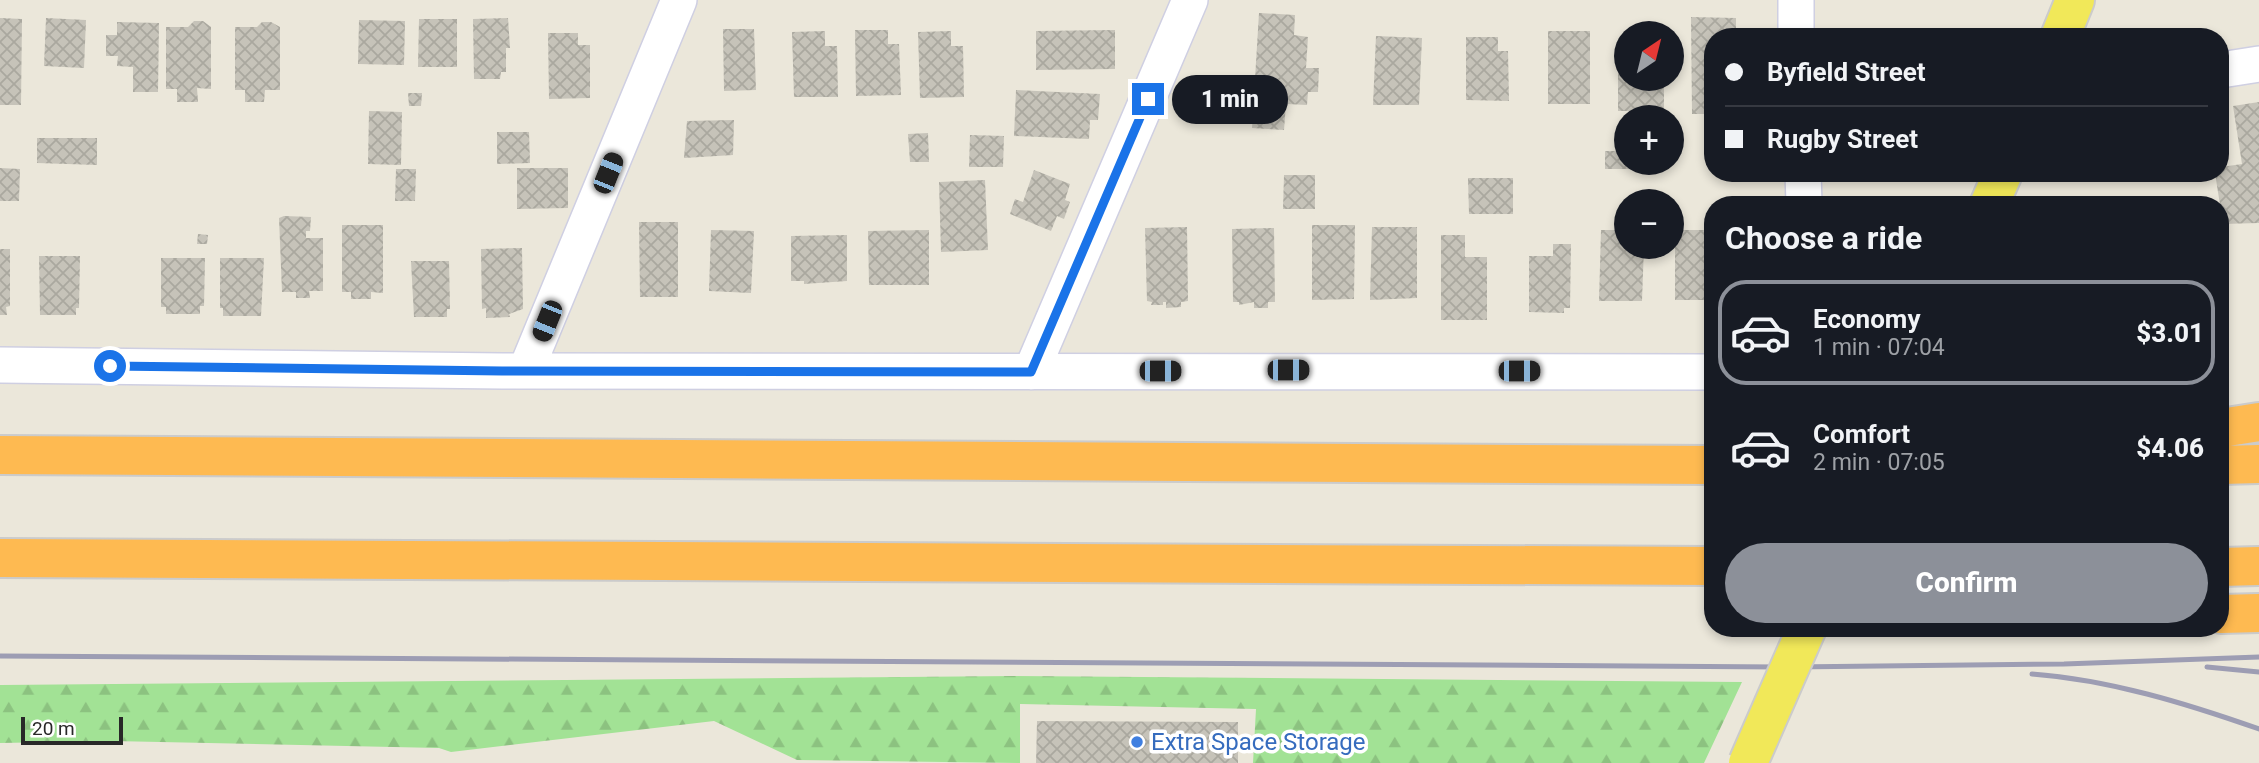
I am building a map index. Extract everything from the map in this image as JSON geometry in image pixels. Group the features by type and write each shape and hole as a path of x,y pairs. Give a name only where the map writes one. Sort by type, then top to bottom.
{"highway":[{"path":"2229,427 2259,422"},
{"path":"0,456 1704,465"},
{"path":"2229,465 2259,464"},
{"path":"0,558 1704,566"},
{"path":"2229,567 2259,566"},
{"path":"2229,614 2259,613"}],"main road":[{"path":"2064,28 2075,0"},
{"path":"1748,763 1803,637"}],"street":[{"path":"526,370 679,0"},
{"path":"1031,372 1191,0"},
{"path":"1796,0 1796,28"},
{"path":"2229,69 2259,64"},
{"path":"0,365 526,370 1704,372"}],"green space":[{"path":"1015,676 1742,682 1704,763 1253,763 1256,709 1020,704 1020,763 797,760 714,721 451,752 439,748 112,741 0,743 0,685"}],"building":[{"path":"1259,13 1295,15 1294,35 1308,37 1306,68 1319,68 1318,92 1308,92 1307,105 1286,104 1284,130 1252,128"},
{"path":"1691,17 1736,18 1736,28 1704,28 1704,114 1692,114"},
{"path":"0,18 22,19 21,105 0,105"},
{"path":"46,18 86,20 84,68 44,66"},
{"path":"508,18 510,48 506,48 506,72 501,72 500,79 474,79 473,19"},
{"path":"419,19 457,19 457,67 418,67"},
{"path":"359,20 405,21 404,65 358,64"},
{"path":"194,21 203,21 211,27 211,89 197,88 198,102 177,102 177,89 166,89 166,27 188,27"},
{"path":"117,22 159,23 158,92 133,92 133,67 117,66 118,56 106,56 106,35 117,35"},
{"path":"262,22 271,22 280,27 280,90 265,90 264,102 245,102 245,90 235,90 235,27 257,27"},
{"path":"723,29 754,29 756,90 724,91"},
{"path":"855,30 888,30 888,44 899,44 901,95 856,96"},
{"path":"1115,30 1115,69 1036,70 1036,31"},
{"path":"825,31 825,46 837,46 838,97 794,97 792,32"},
{"path":"951,31 951,46 963,46 964,97 920,98 918,32"},
{"path":"1548,31 1590,31 1590,104 1548,104"},
{"path":"548,33 578,33 578,45 590,45 590,98 549,99"},
{"path":"1376,36 1422,38 1419,105 1373,105"},
{"path":"1466,37 1498,37 1498,51 1508,51 1509,101 1466,100"},
{"path":"1016,90 1100,94 1098,120 1090,120 1089,139 1014,136"},
{"path":"1618,91 1664,91 1664,105 1618,105"},
{"path":"408,93 422,93 421,106 409,106"},
{"path":"2259,102 2259,223 2229,224 2229,196 2219,196 2216,182 2229,182 2229,166 2242,164 2233,106"},
{"path":"369,111 402,112 401,165 368,164"},
{"path":"734,120 733,155 684,158 687,121"},
{"path":"497,132 529,132 530,163 497,164"},
{"path":"928,133 929,162 910,162 908,134"},
{"path":"970,135 1004,136 1003,167 969,167"},
{"path":"37,138 97,138 97,165 37,163"},
{"path":"1605,151 1614,151 1614,169 1605,169"},
{"path":"0,168 20,169 19,201 0,201"},
{"path":"517,168 568,168 568,208 517,209"},
{"path":"396,169 416,169 415,201 395,201"},
{"path":"1034,170 1070,184 1065,200 1070,202 1064,219 1057,216 1051,231 1010,214 1015,199 1023,202"},
{"path":"1284,175 1315,175 1315,209 1283,209"},
{"path":"1468,178 1513,178 1513,214 1469,214"},
{"path":"985,180 988,250 941,252 939,182"},
{"path":"311,217 310,231 306,231 306,238 323,238 323,291 309,291 310,298 296,298 296,292 282,292 279,218"},
{"path":"639,222 678,222 678,297 640,297"},
{"path":"342,225 383,225 383,293 371,292 371,299 351,299 351,292 342,292"},
{"path":"1312,225 1355,225 1354,299 1312,300"},
{"path":"1187,227 1188,301 1181,302 1181,307 1166,308 1166,302 1163,302 1163,305 1151,305 1152,302 1147,301 1145,228"},
{"path":"1372,227 1417,227 1417,298 1370,300"},
{"path":"1274,228 1275,302 1268,302 1268,308 1254,308 1254,302 1239,305 1239,302 1233,302 1232,229"},
{"path":"711,230 754,231 751,293 709,291"},
{"path":"929,230 929,285 869,285 868,231"},
{"path":"1601,230 1614,230 1614,259 1644,259 1642,301 1599,301"},
{"path":"1684,230 1704,230 1704,300 1675,300 1675,259 1684,259"},
{"path":"198,234 208,235 207,244 197,244"},
{"path":"847,235 847,281 804,284 804,281 791,281 791,236"},
{"path":"1441,235 1465,235 1465,257 1487,257 1487,320 1441,320"},
{"path":"1553,244 1571,244 1570,308 1564,308 1564,313 1529,312 1529,256 1553,256"},
{"path":"522,248 523,309 509,314 510,317 486,318 486,308 482,309 481,249"},
{"path":"0,249 10,249 10,306 6,307 7,315 0,315"},
{"path":"39,256 80,256 79,308 76,308 76,315 40,315"},
{"path":"161,258 205,258 204,306 200,306 200,314 166,314 166,307 161,307"},
{"path":"220,258 264,258 261,316 223,316 223,308 220,308"},
{"path":"411,261 449,261 450,309 447,309 447,317 414,317"},
{"name":"Extra Space Storage","path":"1037,721 1238,722 1238,763 1036,763"}],"railway":[{"path":"0,656 1791,667 2064,664 2259,657"},
{"path":"2207,667 2259,672"},
{"path":"2032,674 2119,687 2203,710 2259,729"}],"place":[{"name":"Extra Space Storage","path":"1137,742"}],"route":[{"path":"110,366 502,371 1031,372 1148,99"}]}
